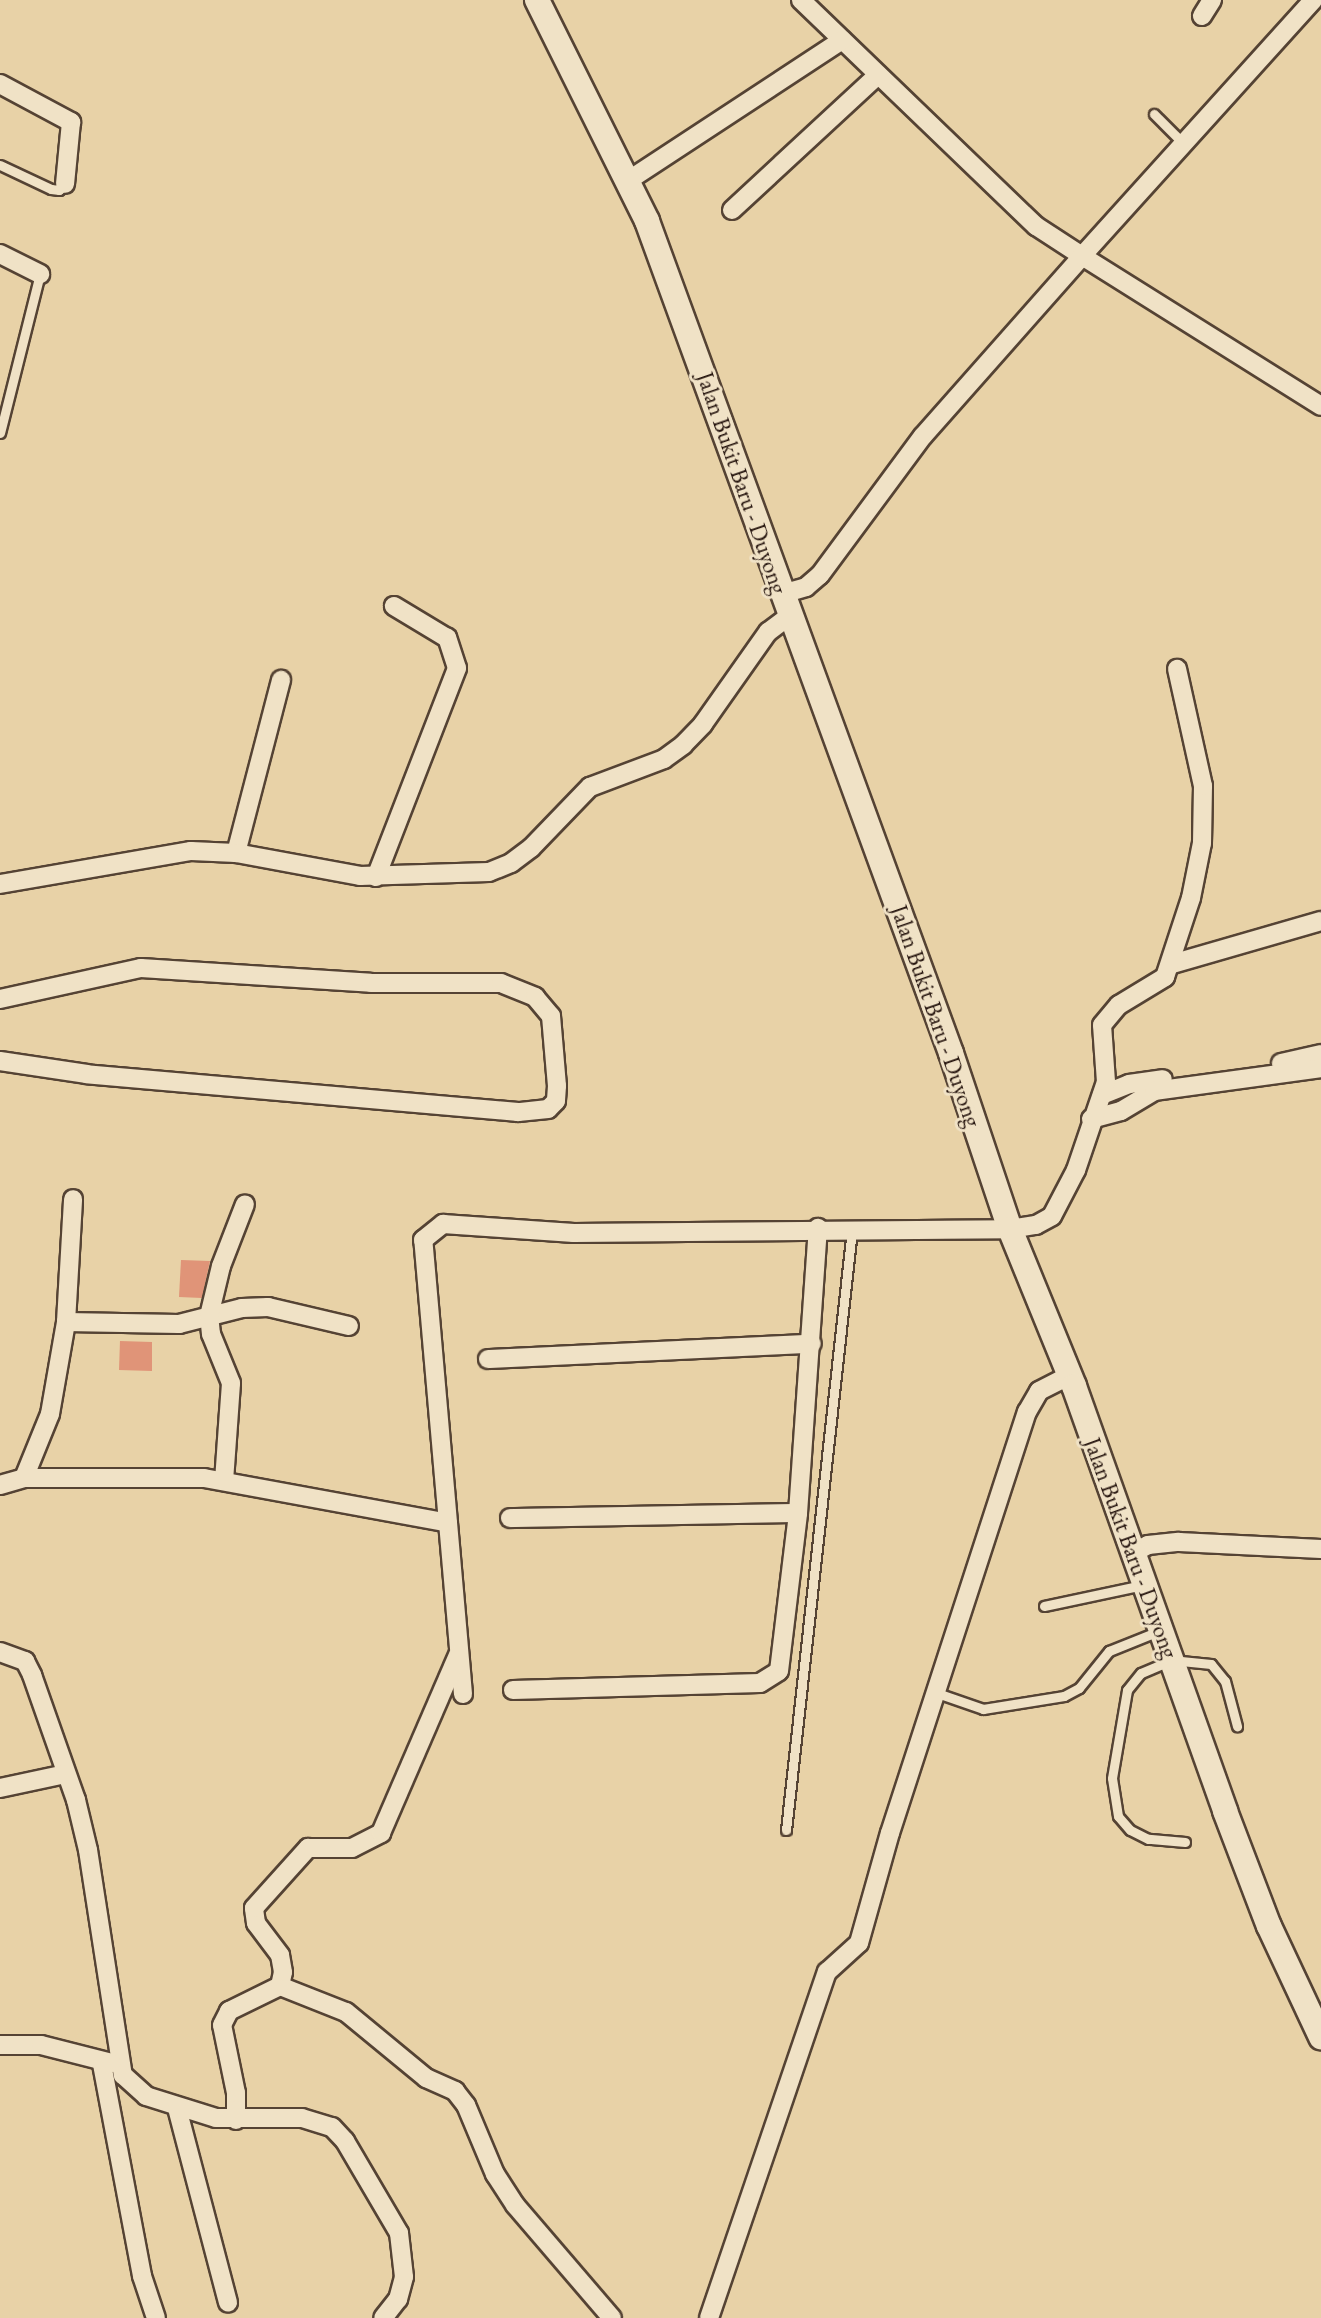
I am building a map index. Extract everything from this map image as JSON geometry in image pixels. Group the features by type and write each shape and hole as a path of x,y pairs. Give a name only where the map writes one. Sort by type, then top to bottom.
{"main road":[{"name":"Jalan Bukit Baru - Duyong","path":"537,0 629,180 730,440 785,605 942,1028 1010,1229 1070,1375 1269,1926 1321,2038"}],"street":[{"path":"801,0 1036,226 1321,406"},
{"path":"1202,16 1212,0"},
{"path":"0,884 167,852 236,853 376,877 477,873 511,863 590,787 664,760 703,724 785,605 820,575 923,436 1182,142 1312,0"},
{"path":"629,180 842,40"},
{"path":"732,210 878,75"},
{"path":"0,84 71,122 65,184"},
{"path":"0,254 40,274"},
{"path":"376,877 457,668 447,638 394,606"},
{"path":"463,1695 461,1650 420,1253 430,1229 462,1224 574,1233 852,1227 1010,1229 1036,1225 1052,1216 1076,1170 1091,1119 1102,1095 1107,1067 1102,1026 1108,1014 1154,988 1172,964 1202,843 1203,798 1197,741 1177,669"},
{"path":"236,853 281,680"},
{"path":"1172,964 1321,921"},
{"path":"0,999 141,968 371,983 500,983 535,997 551,1016 557,1087 556,1101 548,1108 518,1112 2,1063"},
{"path":"1102,1095 1129,1084 1321,1054"},
{"path":"1091,1119 1121,1111 1154,1091 1321,1068"},
{"path":"24,1478 50,1414 66,1322 73,1199"},
{"path":"224,1481 231,1384 211,1334 209,1316 220,1266 245,1204"},
{"path":"513,1690 751,1684 772,1679 783,1656 798,1513 813,1344 818,1228"},
{"path":"66,1322 179,1324 209,1316 268,1307 349,1326"},
{"path":"488,1359 813,1344"},
{"path":"709,2318 827,1972 859,1943 1027,1412 1040,1391 1070,1375"},
{"path":"0,1485 24,1478 173,1476 224,1481 448,1523"},
{"path":"510,1518 798,1513"},
{"path":"1133,1553 1148,1545 1179,1542 1321,1549"},
{"path":"280,1986 280,1955 256,1923 254,1908 307,1848 352,1848 381,1833 461,1650"},
{"path":"0,1652 25,1661 66,1774 88,1850 110,2063 142,2276 156,2318"},
{"path":"0,1788 66,1774"},
{"path":"236,2120 236,2093 222,2025 229,2011 280,1986 346,2012 426,2078 455,2091 466,2105 495,2174 515,2205 612,2318"},
{"path":"0,2045 41,2045 79,2052 110,2063 133,2088 177,2108 236,2120 317,2121 332,2127 345,2141 399,2233 404,2277 398,2299 383,2318"},
{"path":"177,2108 228,2302"}],"lane":[{"path":"1154,114 1182,142"},
{"path":"0,165 51,189 59,190 65,184"},
{"path":"0,433 40,274"},
{"path":"786,1830 852,1227"},
{"path":"1044,1606 1144,1584"},
{"path":"937,1693 983,1709 1064,1696 1079,1688 1109,1651 1160,1630"},
{"path":"1185,1842 1148,1839 1130,1830 1118,1816 1112,1799 1127,1690 1140,1673 1171,1660 1211,1664 1225,1681 1237,1726"}],"building":[{"path":"181,1260 210,1261 202,1298 179,1297"},
{"path":"120,1341 152,1342 152,1371 119,1370"}]}
